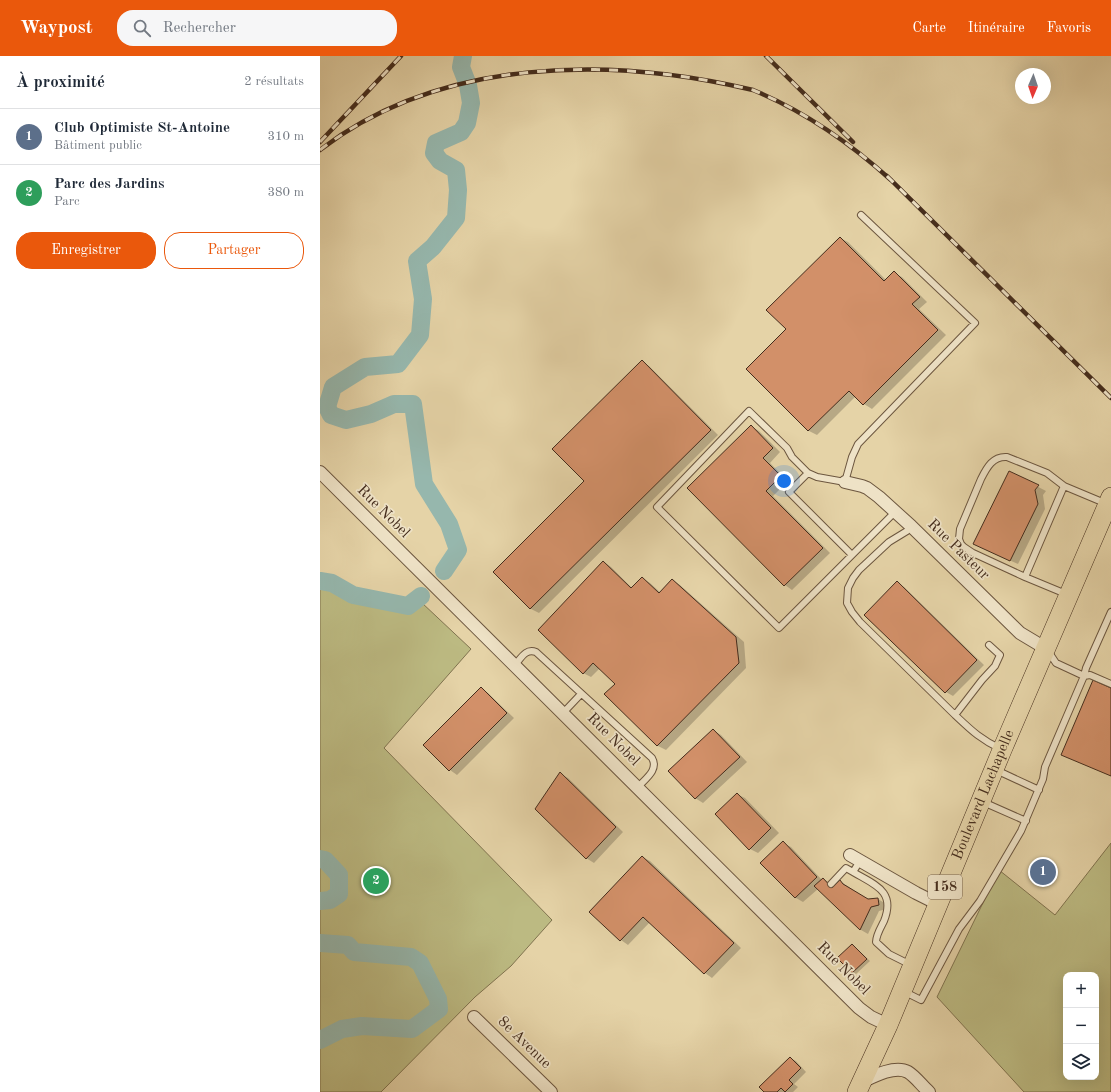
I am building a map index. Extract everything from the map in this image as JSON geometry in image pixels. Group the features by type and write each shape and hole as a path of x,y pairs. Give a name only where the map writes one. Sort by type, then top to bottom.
{"main road":[{"name":"Boulevard Lachapelle","path":"860,1087 888,1025 1045,648 1110,501"}],"street":[{"name":"Rue Nobel","path":"320,472 859,1008 871,1017 888,1025"},
{"name":"Rue Pasteur","path":"844,482 867,488 879,497 911,526 1020,633 1045,648"},
{"path":"855,858 916,894 938,904"},
{"name":"8e Avenue","path":"474,1016 551,1092"},
{"path":"860,1087 887,1072 900,1070 908,1072 929,1092"}],"lane":[{"path":"861,215 975,323 858,444 844,482 817,477 808,473 792,457 787,448 749,411 657,507 779,628 894,512"},
{"path":"1068,595 973,553 961,544 959,539 960,529 984,472 993,461 1001,457 1007,457 1047,472 1064,486 1110,501"},
{"path":"808,473 789,492 852,555"},
{"path":"1025,577 1064,486"},
{"path":"911,526 907,531 889,542 852,578 848,588 847,603 860,622 955,715 980,738 1002,750"},
{"path":"902,991 921,1000 959,930 980,901 1021,831 1039,790 1045,767 1111,612"},
{"path":"955,715 982,680 995,666 1000,655 989,645"},
{"path":"1045,648 1056,663 1084,676 1090,675 1110,682"},
{"path":"515,665 527,652 536,652 652,758 655,766 638,788"},
{"path":"563,713 582,694"},
{"path":"994,769 1039,790"},
{"path":"981,802 1026,820"},
{"path":"853,872 855,858"},
{"path":"831,884 846,868 879,887 883,891 888,906 876,942 889,954 912,966"}],"shaded area":[{"path":"320,585 343,590 355,601 421,602 471,649 384,748 552,920 511,966 475,997 381,1092 320,1092"},
{"path":"1111,843 1111,1092 1024,1092 937,997 999,870 1055,915"}],"building":[{"path":"840,237 884,281 894,271 920,297 912,304 938,330 863,405 849,391 808,431 746,369 786,329 766,310"},
{"path":"642,360 711,430 530,609 493,572 584,481 552,449"},
{"path":"751,425 773,448 763,458 781,476 766,491 823,548 784,586 687,488"},
{"path":"1009,471 1039,485 1035,490 1038,504 1010,561 973,544"},
{"path":"603,561 631,588 642,577 659,593 672,579 736,637 739,663 657,746 604,694 615,684 593,663 583,674 538,630"},
{"path":"897,581 977,660 945,693 864,615"},
{"path":"1093,680 1111,688 1111,776 1061,755"},
{"path":"481,687 507,713 449,771 423,745"},
{"path":"713,729 740,757 695,799 668,771"},
{"path":"560,772 616,827 586,859 535,809"},
{"path":"737,793 771,828 749,850 715,814"},
{"path":"783,841 817,877 795,898 760,863"},
{"path":"642,856 734,943 704,974 643,917 620,941 589,912"},
{"path":"823,878 832,888 840,880 843,884 868,899 878,898 879,905 871,907 860,930 814,886"},
{"path":"852,944 867,959 852,973 837,958"},
{"path":"790,1057 801,1068 789,1080 793,1084 785,1092 781,1088 777,1092 764,1092 759,1087"}],"waterway":[{"path":"444,571 458,550 449,524 424,484 413,404 394,404 371,414 346,420 331,415 327,407 333,387 365,367 398,364 420,335 423,299 417,261 433,247 456,218 458,190 456,170 440,161 434,153 436,143 461,132 467,123 471,103 468,85 461,67 463,56"},
{"path":"320,581 332,583 353,595 408,606 421,596"},
{"path":"320,859 325,860 339,875 339,894 330,900 320,901"},
{"path":"320,943 348,945 354,952 411,957 420,963 438,999 439,1009 412,1029 362,1026 342,1029 320,1040"}],"railway":[{"path":"320,142 401,56"},
{"path":"766,56 853,142"},
{"path":"320,150 368,119 419,97 473,81 529,72 585,70 642,72 699,79 753,90 772,98 826,129 859,153 891,180"},
{"path":"887,176 1111,398"}],"place":[{"name":"Club Optimiste St-Antoine","path":"1043,872"},
{"name":"Parc des Jardins","path":"376,881"}]}
